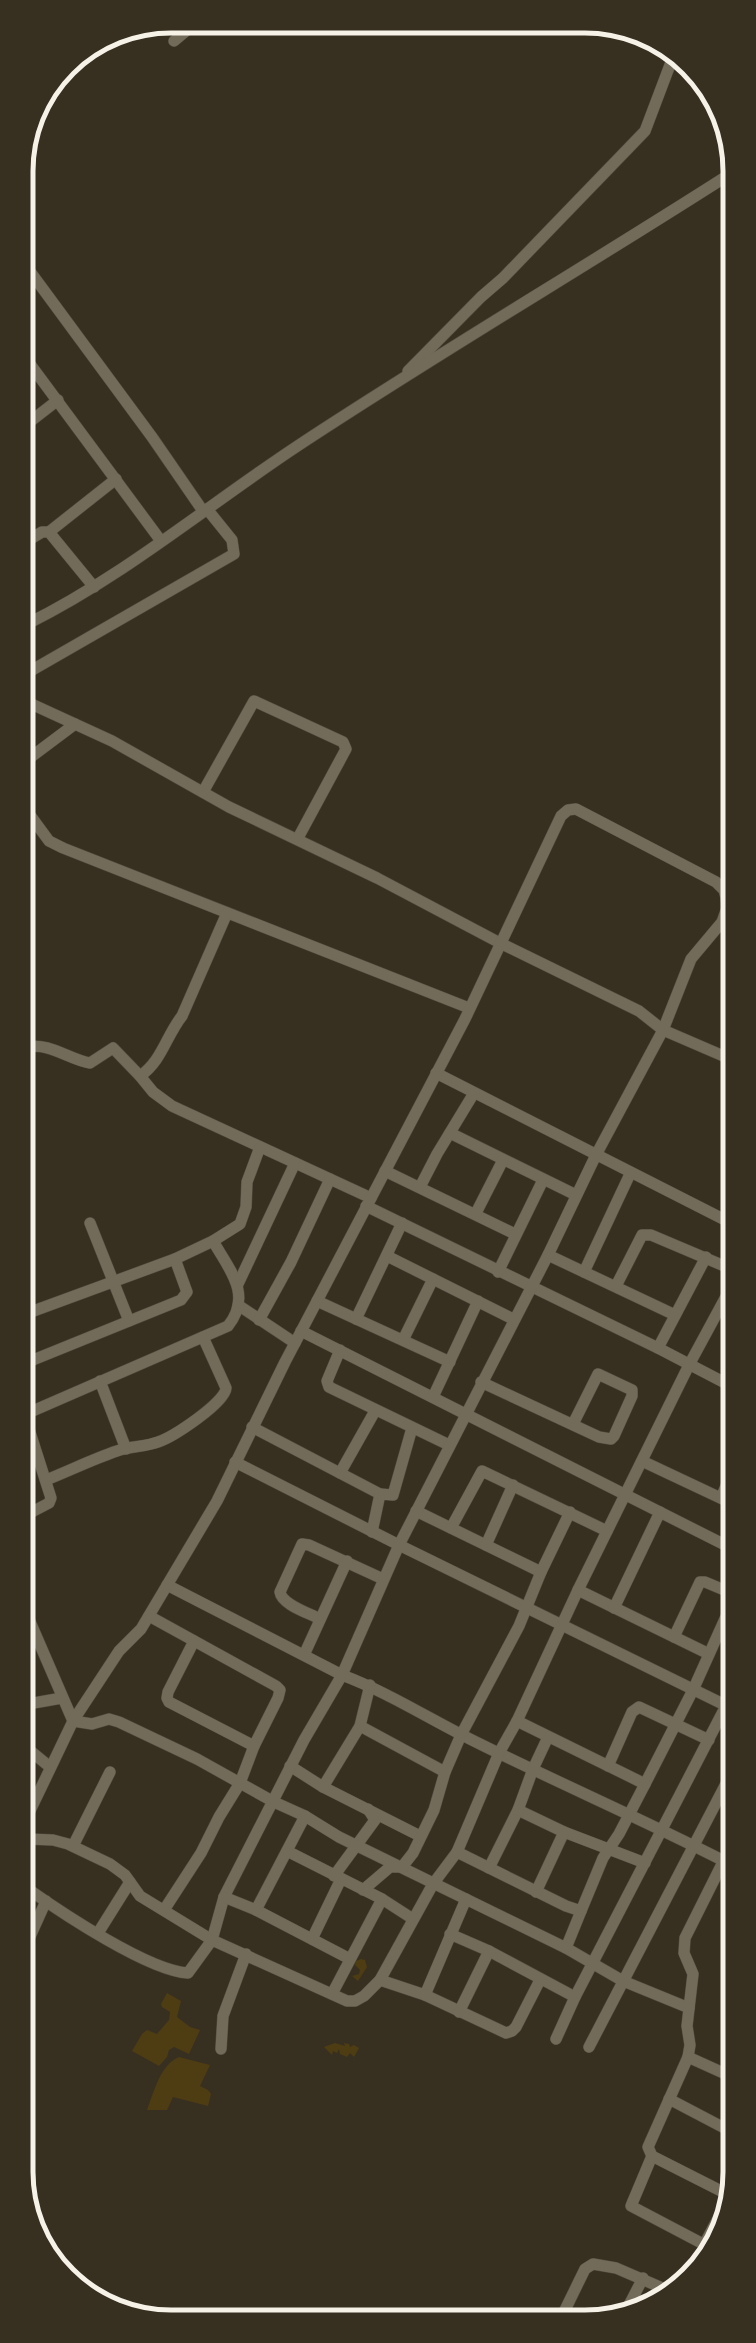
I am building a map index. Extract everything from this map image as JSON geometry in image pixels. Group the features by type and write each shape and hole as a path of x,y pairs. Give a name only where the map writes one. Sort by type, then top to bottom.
{"street":[{"path":"174,41 184,33"},
{"path":"390,388 436,345 481,297 503,278 646,131 671,63"},
{"path":"33,621 62,607 94,587 299,445 723,179"},
{"path":"33,276 205,510 232,540 234,554 33,670"},
{"path":"33,370 58,400 161,541"},
{"path":"33,419 58,400"},
{"path":"33,537 42,532 49,532 116,479"},
{"path":"49,532 94,587"},
{"path":"203,792 254,701 256,700 343,742 346,749 298,838"},
{"path":"33,705 112,741 203,792 298,838 500,943 639,1011 663,1030 723,1056"},
{"path":"33,756 75,724"},
{"path":"33,1804 73,1721 119,1651 141,1629 217,1501 252,1427 301,1331 470,1008 561,816 568,810 576,808 716,882 723,889"},
{"path":"33,819 49,841 56,845 470,1008"},
{"path":"140,1076 149,1070 163,1051 172,1030 182,1016 227,913"},
{"path":"33,1892 98,1933 156,1964 184,1973 190,1972 212,1940 224,1897 274,1802 290,1766 342,1675 399,1545 513,1319 548,1255 596,1155 663,1030 691,959 723,919"},
{"path":"33,1046 60,1051 90,1063 113,1048 163,1101 330,1179 402,1223 498,1272 658,1348 723,1382"},
{"path":"436,1073 630,1174 723,1220"},
{"path":"420,1187 474,1093"},
{"path":"450,1133 576,1195"},
{"path":"33,1311 175,1259 236,1228 243,1218 246,1207 247,1182 260,1147"},
{"path":"476,1213 503,1160"},
{"path":"238,1284 295,1163"},
{"path":"386,1171 476,1213 515,1234"},
{"path":"584,1272 630,1174"},
{"path":"259,1320 291,1262 330,1179"},
{"path":"498,1272 515,1234 543,1180"},
{"path":"90,1223 129,1321"},
{"path":"356,1319 402,1223"},
{"path":"616,1286 642,1234 651,1235 723,1265"},
{"path":"33,1411 228,1326 238,1305 240,1296 238,1284 213,1241"},
{"path":"548,1255 616,1286 674,1315"},
{"path":"387,1256 513,1319"},
{"path":"658,1348 674,1315 706,1257"},
{"path":"33,1360 181,1300 187,1292 175,1259"},
{"path":"403,1340 433,1279"},
{"path":"317,1301 450,1362"},
{"path":"433,1397 478,1301"},
{"path":"33,1839 53,1840 73,1846 118,1869 140,1896 212,1940 246,1954 347,2001 355,2001 364,1996 380,1980 433,1884 456,1852 499,1753 517,1721 561,1625 689,1365 723,1301"},
{"path":"238,1305 295,1343"},
{"path":"301,1331 723,1544"},
{"path":"46,1480 117,1450 158,1442 190,1424 223,1396 226,1388 224,1380 203,1337"},
{"path":"340,1350 327,1386 449,1445"},
{"path":"481,1382 606,1440 611,1439 632,1396 632,1390 598,1374 573,1424"},
{"path":"100,1381 126,1449"},
{"path":"340,1473 375,1410"},
{"path":"252,1427 380,1494 393,1495 412,1428"},
{"path":"33,1441 52,1498 49,1503 33,1511"},
{"path":"642,1461 723,1499"},
{"path":"235,1462 372,1532 692,1690 723,1702"},
{"path":"451,1528 480,1471 513,1485 607,1531"},
{"path":"486,1545 513,1485"},
{"path":"372,1532 380,1494"},
{"path":"416,1511 541,1572"},
{"path":"402,1867 413,1853 434,1810 445,1772 461,1735 493,1678 528,1608 541,1572 570,1512"},
{"path":"614,1608 660,1512"},
{"path":"320,1619 287,1602 281,1596 280,1592 300,1546 305,1543 347,1561 383,1579"},
{"path":"304,1655 347,1561"},
{"path":"674,1637 700,1582 705,1582 723,1590"},
{"path":"167,1585 342,1675 370,1685 461,1735 662,1829 723,1860"},
{"path":"578,1590 709,1654"},
{"path":"149,1616 279,1687 278,1698 254,1746 240,1783 219,1816 201,1853 164,1910"},
{"path":"566,1948 608,1850 630,1814 692,1690 723,1623"},
{"path":"33,1629 73,1721"},
{"path":"194,1641 168,1692 167,1698 169,1702 254,1746"},
{"path":"323,1787 360,1726 370,1685"},
{"path":"33,1703 62,1698"},
{"path":"608,1766 636,1708 641,1708 709,1740"},
{"path":"556,2039 575,1997 723,1713"},
{"path":"73,1721 92,1724 106,1719 113,1720 197,1759 274,1802 305,1816 330,1832 402,1867 433,1884 566,1948 624,1981 689,2008"},
{"path":"517,1721 645,1784"},
{"path":"360,1726 445,1772"},
{"path":"489,1868 518,1810 533,1769 548,1736"},
{"path":"33,1753 50,1767"},
{"path":"290,1766 323,1787 368,1808 420,1836"},
{"path":"73,1846 110,1772"},
{"path":"589,2047 723,1790"},
{"path":"312,1940 338,1878 357,1845 375,1820 368,1808"},
{"path":"518,1810 564,1832 645,1863"},
{"path":"256,1910 305,1816"},
{"path":"536,1892 564,1832"},
{"path":"287,1851 382,1899 413,1919"},
{"path":"456,1852 536,1892 566,1906 581,1911"},
{"path":"721,2191 652,2156 649,2151 650,2141 688,2057 690,2045 687,2026 693,1974 684,1953 685,1938 723,1863"},
{"path":"363,1890 390,1867 402,1867"},
{"path":"98,1933 130,1882"},
{"path":"224,1897 256,1910 350,1959"},
{"path":"332,1994 382,1899"},
{"path":"425,1995 466,1899"},
{"path":"33,1930 46,1901"},
{"path":"450,1934 489,1951 540,1980 575,1997"},
{"path":"459,2012 489,1951"},
{"path":"221,2049 223,2016 246,1954"},
{"path":"380,1980 425,1995 506,2033 510,2032 516,2027 540,1980"},
{"path":"688,2057 723,2073"},
{"path":"669,2099 723,2127"},
{"path":"652,2156 631,2206 636,2210 703,2244"},
{"path":"564,2310 589,2265 597,2263 643,2278 661,2287"},
{"path":"630,2302 643,2278"}],"shaded area":[{"path":"361,1959 365,1960 367,1967 358,1981 352,1976 359,1974 360,1970 355,1965 356,1961"},
{"path":"167,1993 181,2001 177,2017 190,2027 200,2030 189,2054 174,2047 169,2050 167,2057 159,2066 132,2051 142,2034 147,2030 157,2034 169,2020 170,2012 162,2007 161,2004"},
{"path":"335,2043 345,2046 344,2043 349,2044 350,2047 354,2045 359,2048 354,2057 350,2053 347,2057 340,2054 339,2049 337,2053 333,2051 332,2055 324,2047"},
{"path":"179,2057 210,2065 200,2086 208,2090 211,2094 208,2106 173,2097 167,2110 147,2110 155,2087 162,2073 172,2061"}]}
